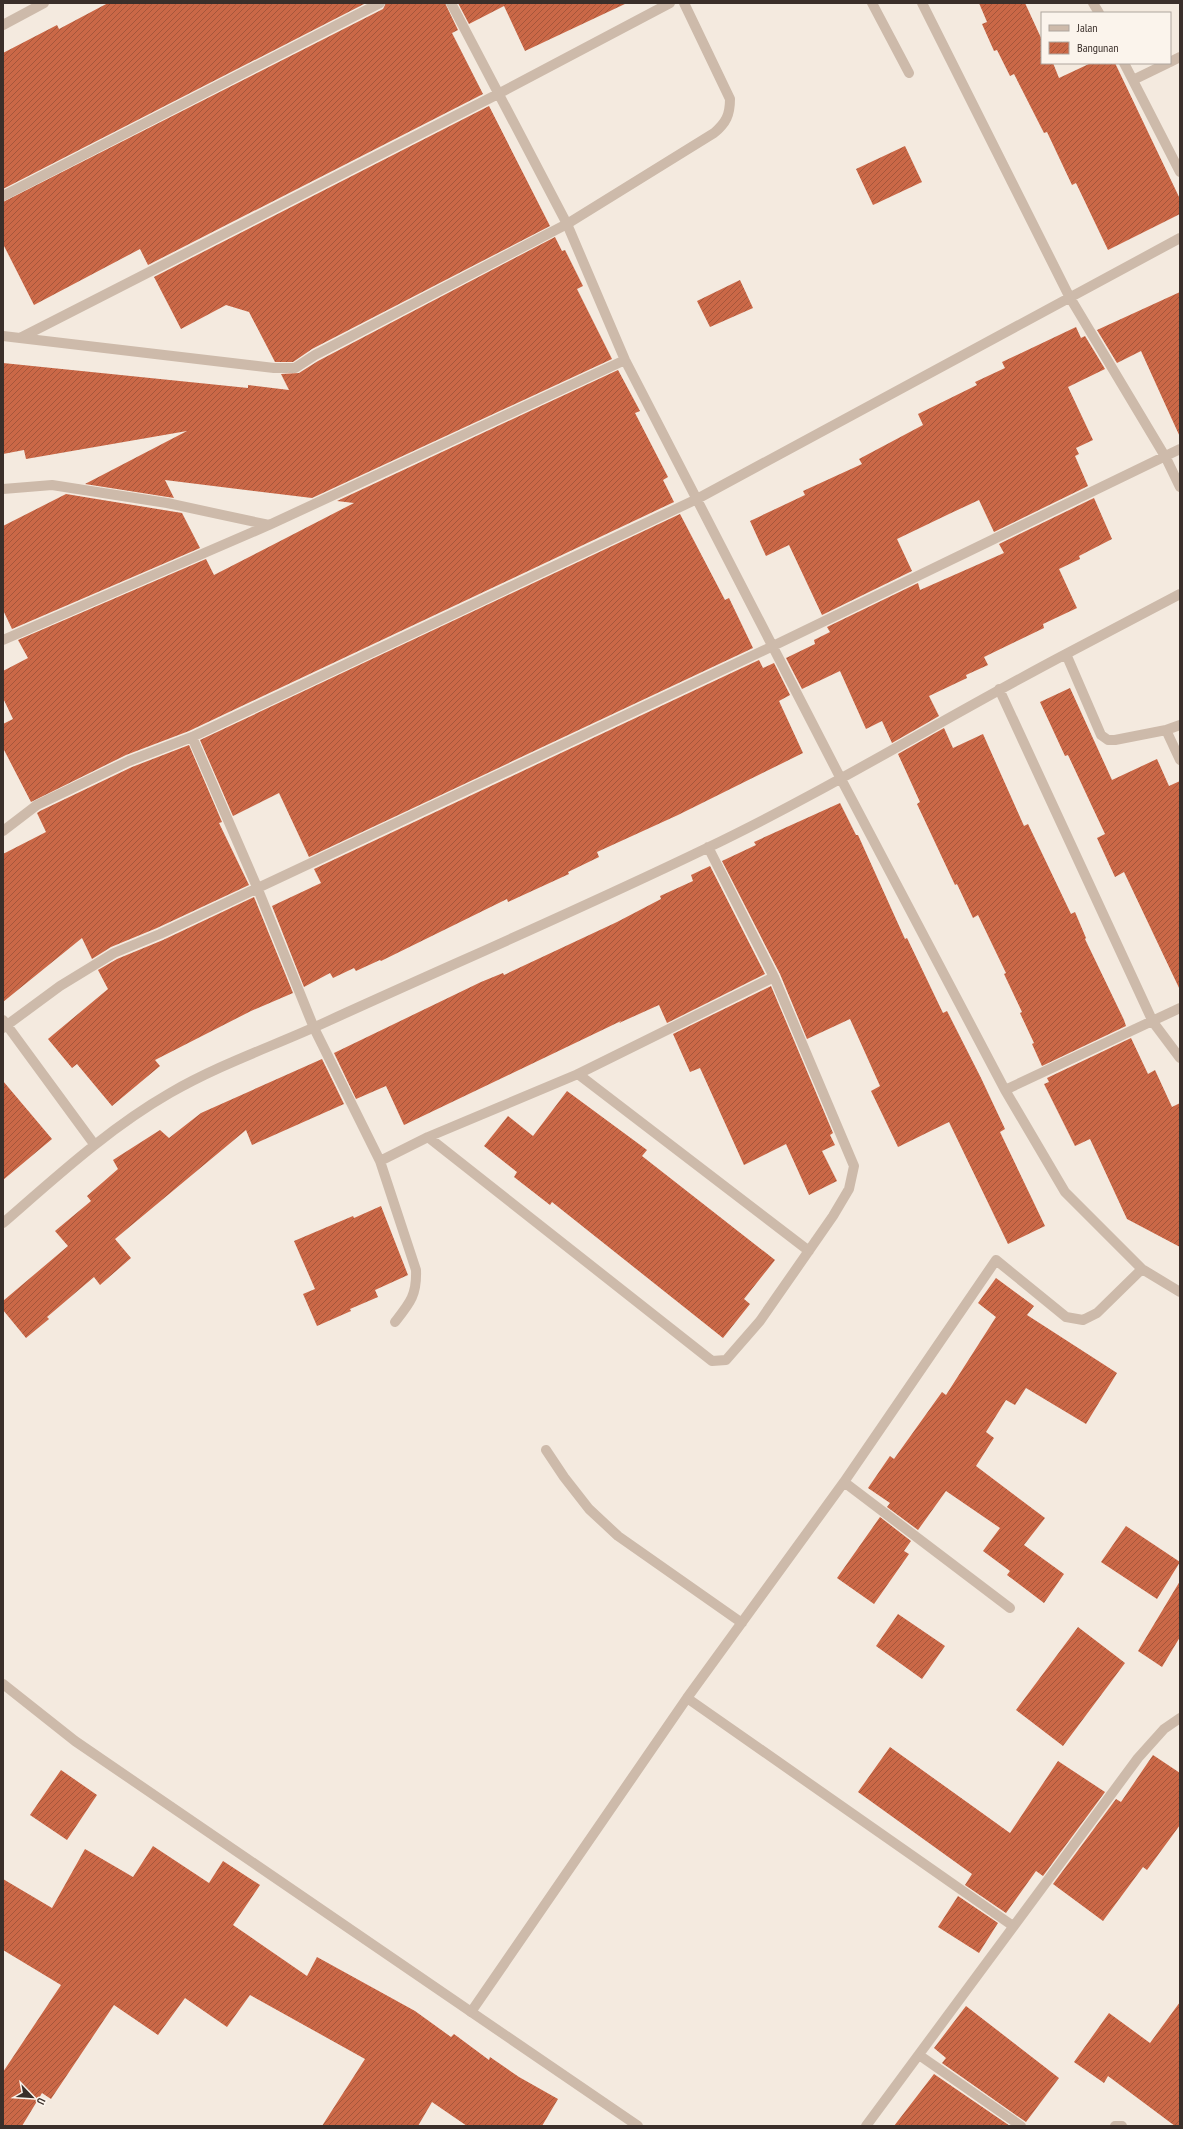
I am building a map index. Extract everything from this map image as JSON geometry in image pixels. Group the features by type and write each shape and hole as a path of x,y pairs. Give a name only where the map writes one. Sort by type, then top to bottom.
{"street":[{"path":"3,25 44,3"},
{"path":"3,196 380,3"},
{"path":"451,3 567,224 625,360 841,779 1005,1090 1065,1192 1142,1269 1180,1292"},
{"path":"20,338 498,94 670,3"},
{"path":"3,336 274,368 295,368 315,355 567,224 714,133 724,125 730,112 730,99 684,3"},
{"path":"872,3 909,73"},
{"path":"922,3 1069,296 1166,458 1180,487"},
{"path":"1093,3 1098,12"},
{"path":"1125,64 1180,172"},
{"path":"1133,80 1165,64"},
{"path":"3,831 37,805 129,761 192,737 697,499 1069,296 1180,238"},
{"path":"3,640 269,525 625,360"},
{"path":"94,1144 4,1025 60,986 114,954 160,934 257,887 773,646 1166,458 1180,449"},
{"path":"3,489 52,485 117,494 269,525"},
{"path":"3,1224 94,1144 168,1094 212,1071 314,1028 708,847 841,779 999,689 1180,594"},
{"path":"1066,654 1101,735 1108,740 1166,730 1180,725"},
{"path":"999,689 1153,1022 1180,1058"},
{"path":"1166,730 1180,760"},
{"path":"192,737 257,887 314,1028 380,1161 416,1270 417,1287 407,1307 396,1322"},
{"path":"428,1137 712,1361 726,1360 760,1321 809,1250 849,1189 854,1166 774,977 708,847"},
{"path":"380,1161 428,1137 578,1074 774,977"},
{"path":"1005,1090 1153,1022 1180,1008"},
{"path":"578,1074 809,1250"},
{"path":"471,2012 688,1698 844,1482 996,1260 1066,1317 1084,1320 1097,1313 1142,1269"},
{"path":"546,1450 564,1477 589,1509 618,1536 742,1623"},
{"path":"844,1482 1010,1608"},
{"path":"3,1684 75,1741 638,2126"},
{"path":"688,1698 1013,1926"},
{"path":"866,2126 1138,1758 1164,1729 1180,1718"},
{"path":"919,2055 1021,2126"},
{"path":"1116,2126 1122,2126"}],"building":[{"path":"108,3 366,3 3,189 3,53 57,25 59,29"},
{"path":"386,3 445,3 458,30 452,33 483,94 148,265 140,249 34,305 3,244 3,202 383,9"},
{"path":"458,3 627,3 525,51 504,6 469,24"},
{"path":"979,3 1025,3 1041,38 1041,64 1053,64 1059,78 1089,64 1115,64 1180,199 1180,214 1108,250 1076,183 1072,185 1047,132 1044,133 1014,74 1010,76 997,50 994,51 982,24 987,22"},
{"path":"489,106 550,226 312,349 293,362 275,362 249,312 226,305 181,329 154,277"},
{"path":"905,146 922,182 873,205 856,169"},
{"path":"555,237 562,251 565,250 583,286 577,289 612,359 312,498 165,480 174,498 85,484 187,431 26,459 24,450 3,454 3,363 248,388 248,385 289,390 281,374 299,373 318,361"},
{"path":"740,280 753,308 710,327 697,301"},
{"path":"1180,292 1180,437 1141,351 1117,363 1097,330"},
{"path":"1076,327 1081,338 1085,336 1105,369 1068,387 1093,440 1076,448 1079,454 1075,456 1088,486 994,532 979,500 897,539 912,571 822,615 789,545 766,556 750,521 805,495 803,491 862,464 859,459 923,425 918,414 977,385 975,382 1005,368 1002,362"},
{"path":"618,370 640,411 635,413 668,477 663,480 674,502 189,731 126,755 31,802 3,748 3,724 13,719 3,698 3,671 28,658 18,640 206,559 214,575 354,503 337,501"},
{"path":"66,494 182,513 200,548 12,629 3,610 3,526"},
{"path":"1094,498 1112,539 1079,556 1080,559 1059,569 1077,608 1043,624 1044,628 984,657 988,665 966,675 967,678 929,696 939,716 892,743 882,721 866,729 840,671 802,689 786,658 815,644 814,640 830,632 827,627 918,583 920,590 1004,553 999,544"},
{"path":"680,514 725,600 729,598 753,648 309,857 279,793 233,816 200,740"},
{"path":"759,660 763,668 774,663 790,695 779,701 803,753 678,815 597,852 599,857 568,872 569,874 508,902 507,899 381,961 380,960 356,971 354,968 333,978 330,973 304,987 272,906 321,883 314,869"},
{"path":"1070,688 1112,780 1157,759 1169,786 1180,781 1180,990 1124,872 1115,877 1097,838 1105,834 1068,755 1065,756 1040,702"},
{"path":"944,728 953,748 983,734 1024,826 1028,824 1071,914 1075,912 1086,938 1085,939 1126,1026 1042,1066 1032,1044 1034,1043 1020,1013 1022,1012 1004,974 1006,973 978,915 973,918 957,884 955,885 917,804 920,802 898,754"},
{"path":"189,745 222,822 219,823 249,885 157,928 111,947 92,959 82,938 3,1002 3,854 46,832 37,813 40,811 132,767"},
{"path":"840,803 856,835 858,835 905,939 907,938 943,1013 947,1011 981,1078 1005,1129 1000,1132 1045,1226 1008,1244 949,1122 898,1147 871,1091 880,1086 850,1019 807,1039 780,974 722,861 756,845 754,842"},
{"path":"710,866 765,974 667,1023 659,1005 619,1023 621,1021 404,1125 386,1086 356,1099 334,1053 481,982 503,973 504,975 617,922 661,899 660,896 693,881 691,875"},
{"path":"254,897 293,993 251,1011 155,1060 160,1066 112,1106 77,1064 72,1068 48,1039 108,989 98,970 117,959 163,940"},
{"path":"771,986 833,1133 830,1135 835,1145 822,1151 837,1181 809,1195 786,1144 744,1165 700,1068 690,1072 673,1034"},
{"path":"1131,1038 1148,1074 1155,1070 1172,1107 1180,1103 1180,1247 1127,1219 1090,1139 1075,1146 1044,1084 1049,1082 1047,1078"},
{"path":"322,1059 344,1104 252,1145 246,1130 115,1239 131,1258 100,1285 94,1277 47,1317 49,1319 26,1338 3,1310 3,1301 68,1246 55,1231 91,1201 87,1196 118,1169 113,1160 160,1130 169,1138 201,1113"},
{"path":"3,1081 52,1139 3,1180"},
{"path":"567,1091 647,1150 642,1156 775,1260 744,1299 750,1304 723,1338 552,1202 550,1205 514,1177 517,1172 484,1146 508,1116 533,1136"},
{"path":"381,1206 408,1275 375,1290 378,1297 317,1326 303,1294 315,1289 294,1241"},
{"path":"996,1278 1034,1306 1027,1315 1117,1373 1086,1424 1026,1388 1015,1405 1006,1400 986,1432 994,1438 976,1466 1045,1518 1024,1545 1064,1574 1044,1603 1007,1575 1010,1571 983,1551 1000,1528 946,1491 918,1530 887,1507 890,1503 868,1488 890,1456 894,1459 942,1392 946,1395 996,1317 978,1303"},
{"path":"880,1517 911,1541 904,1551 909,1554 874,1604 837,1578"},
{"path":"1126,1526 1180,1562 1157,1599 1101,1562"},
{"path":"1180,1581 1180,1637 1162,1667 1138,1651"},
{"path":"898,1614 945,1646 922,1679 876,1646"},
{"path":"1078,1627 1125,1663 1063,1746 1016,1710"},
{"path":"890,1747 1010,1833 1058,1761 1105,1792 1043,1876 1036,1871 1006,1913 965,1885 972,1874 858,1792"},
{"path":"1153,1755 1180,1773 1180,1825 1147,1870 1143,1867 1103,1921 1053,1884 1116,1799 1121,1802"},
{"path":"61,1770 97,1795 67,1840 30,1815"},
{"path":"153,1846 209,1883 223,1861 260,1885 233,1925 307,1976 317,1957 415,2011 451,2037 454,2034 489,2060 490,2057 519,2077 558,2099 542,2126 467,2126 432,2102 418,2126 322,2126 365,2059 250,1995 227,2027 185,1998 158,2035 114,2005 51,2099 42,2093 22,2126 3,2126 3,2072 61,1985 3,1950 3,1879 52,1908 85,1849 133,1877"},
{"path":"958,1896 998,1923 979,1953 938,1927"},
{"path":"1180,2002 1180,2126 1175,2126 1108,2076 1104,2083 1074,2062 1109,2013 1150,2043"},
{"path":"966,2006 1059,2078 1026,2122 942,2063 946,2058 934,2048"},
{"path":"934,2074 1010,2126 894,2126"}]}
